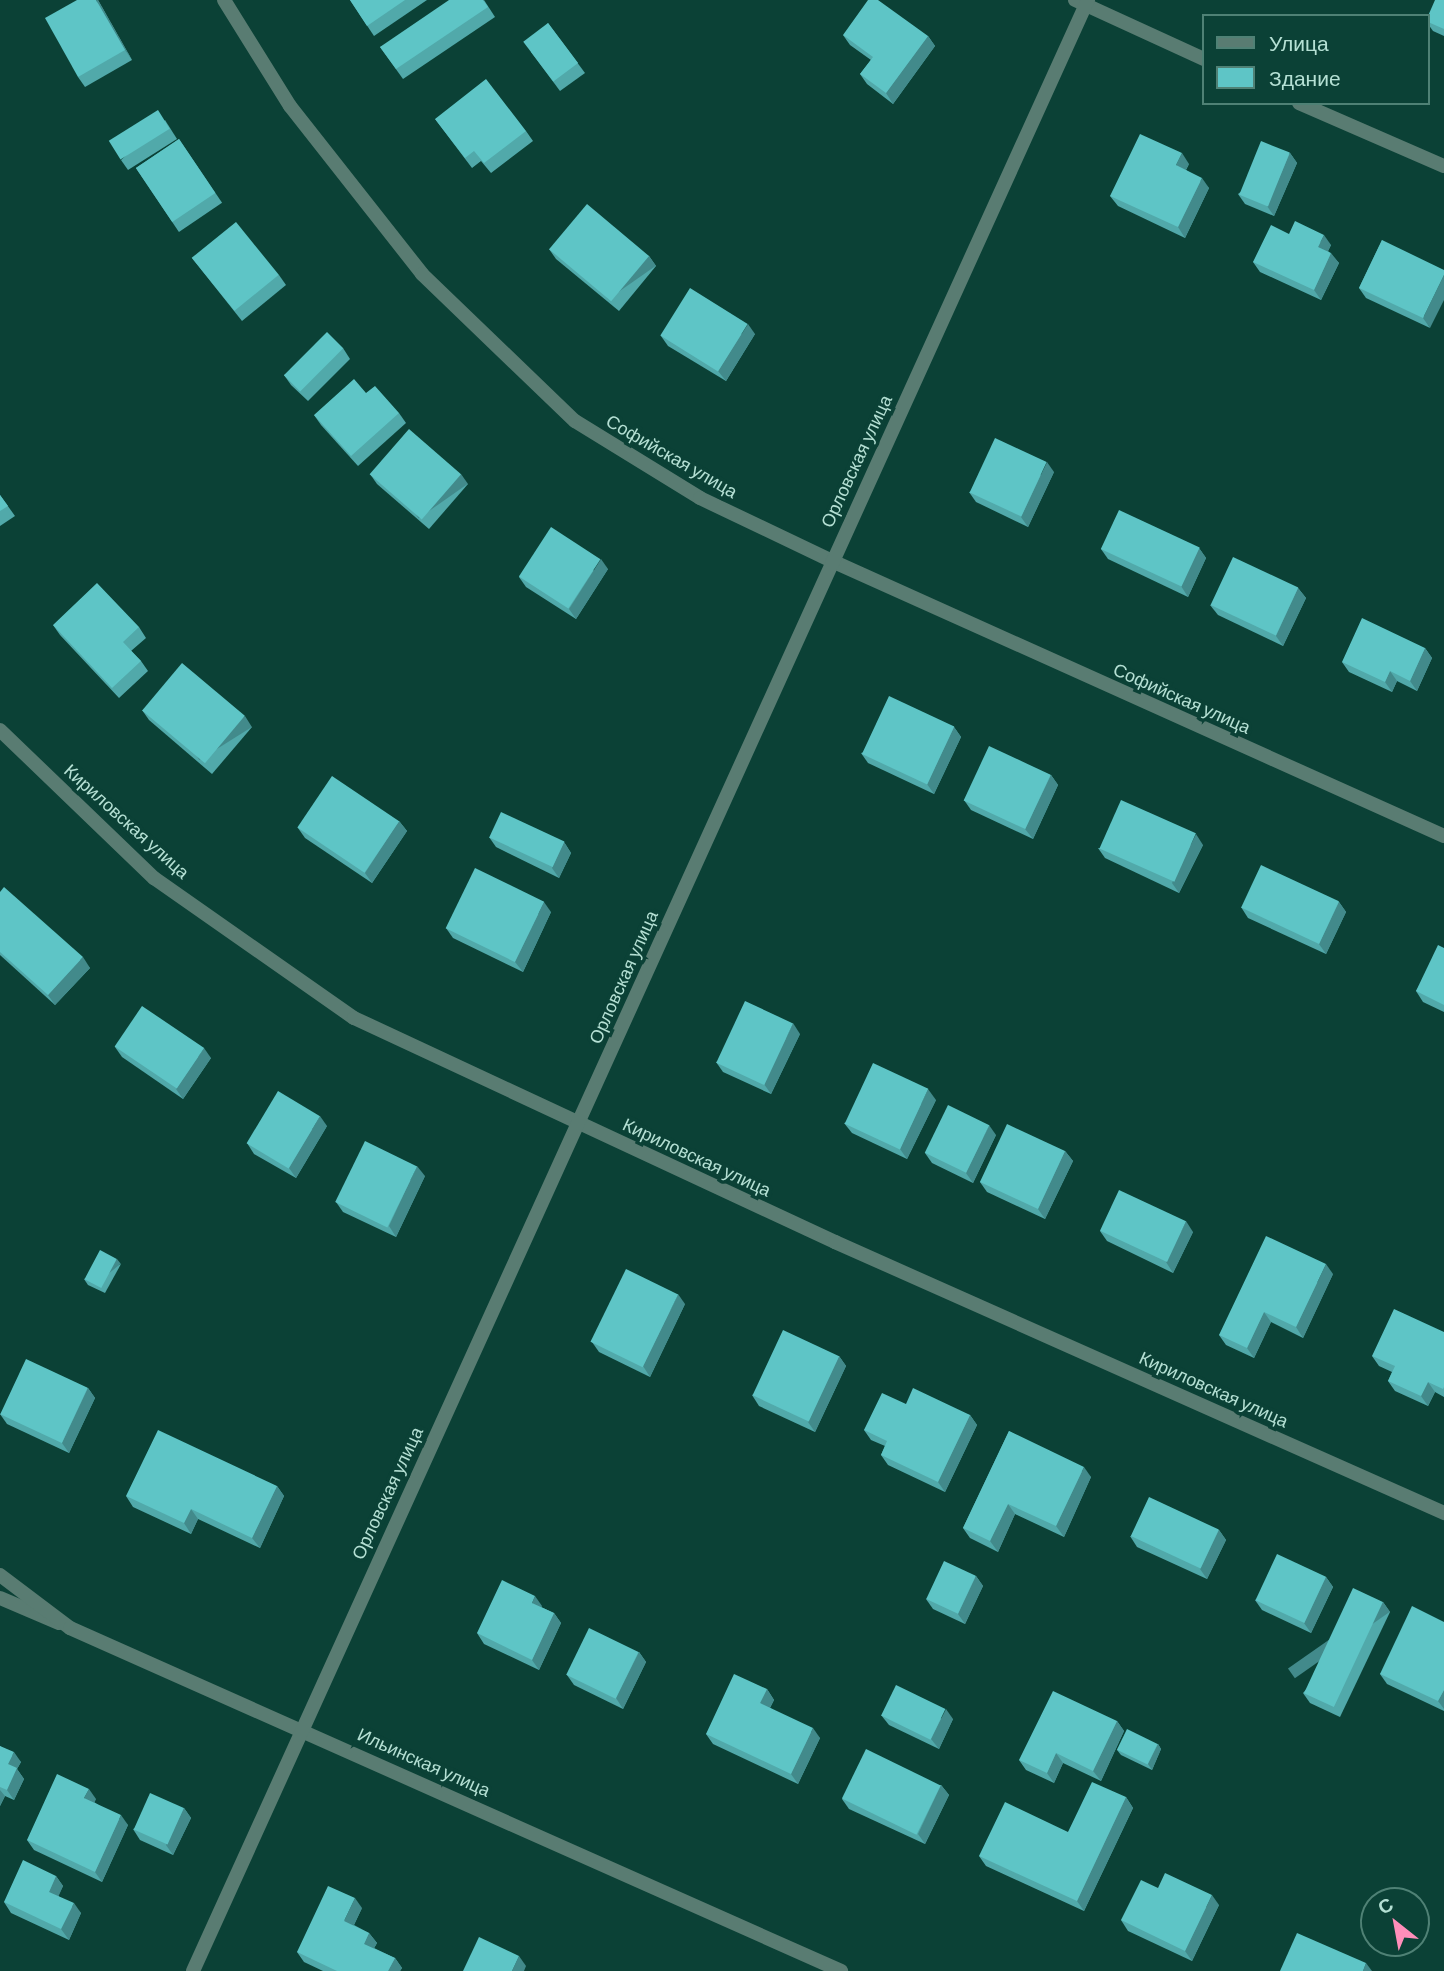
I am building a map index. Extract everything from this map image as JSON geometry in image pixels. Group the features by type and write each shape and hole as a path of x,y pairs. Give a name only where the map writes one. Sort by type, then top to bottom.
{"street":[{"name":"Софийская улица","path":"224,0 290,106 422,274 497,352 575,421 699,498 832,561 1444,836"},
{"name":"Орловская улица","path":"193,1971 1083,2"},
{"path":"1083,2 1202,58"},
{"path":"1304,105 1444,166"},
{"name":"Кириловская улица","path":"0,730 154,878 354,1018 1444,1513"},
{"name":"Ильинская улица","path":"0,1575 71,1628 301,1728 841,1971"},
{"path":"0,1598 71,1628"}],"building":[{"path":"77,0 96,0 125,50 78,77 45,18"},
{"path":"350,0 405,0 367,26"},
{"path":"449,0 483,0 488,7 396,69 380,47"},
{"path":"868,0 878,0 928,36 886,93 860,74 873,57 843,35"},
{"path":"1435,0 1444,0 1444,29 1430,23 1429,14"},
{"path":"548,23 578,63 553,82 523,42"},
{"path":"486,79 526,131 484,163 474,151 465,158 435,119"},
{"path":"158,110 170,129 120,159 109,141"},
{"path":"1140,134 1182,153 1176,165 1202,178 1178,227 1110,196"},
{"path":"179,139 215,193 172,222 136,168"},
{"path":"1261,141 1290,153 1268,206 1239,195"},
{"path":"587,204 649,256 611,301 549,249"},
{"path":"1295,221 1324,235 1318,247 1331,253 1314,290 1253,262 1271,225 1289,234"},
{"path":"236,222 279,275 234,311 192,258"},
{"path":"1382,240 1444,270 1423,318 1359,288"},
{"path":"690,288 748,324 718,372 660,335"},
{"path":"327,332 343,348 300,391 284,375"},
{"path":"354,379 366,393 375,386 399,413 351,456 314,415"},
{"path":"409,429 461,474 422,520 370,474"},
{"path":"995,438 1047,462 1021,516 970,492"},
{"path":"0,495 8,506 0,511"},
{"path":"1119,510 1200,548 1181,587 1101,549"},
{"path":"551,527 600,559 568,609 519,576"},
{"path":"1233,557 1298,587 1276,635 1211,605"},
{"path":"97,583 139,627 123,642 141,661 112,688 53,625"},
{"path":"1362,618 1425,648 1410,681 1390,671 1385,682 1342,662"},
{"path":"182,663 245,716 205,763 142,710"},
{"path":"889,696 954,726 927,784 862,754"},
{"path":"989,746 1051,775 1025,829 964,800"},
{"path":"332,776 399,821 364,873 297,827"},
{"path":"1121,800 1196,833 1174,882 1099,848"},
{"path":"501,812 564,842 553,867 489,837"},
{"path":"1261,865 1339,901 1319,944 1241,908"},
{"path":"475,868 544,902 515,962 446,928"},
{"path":"4,887 83,957 48,995 0,952 0,892"},
{"path":"1438,945 1444,948 1444,1005 1416,991"},
{"path":"745,1001 793,1023 764,1085 716,1063"},
{"path":"142,1006 204,1048 177,1089 115,1047"},
{"path":"873,1063 928,1089 900,1150 845,1124"},
{"path":"278,1091 320,1116 289,1169 247,1143"},
{"path":"948,1105 989,1125 966,1173 925,1153"},
{"path":"1007,1124 1065,1151 1038,1209 980,1182"},
{"path":"365,1141 417,1166 387,1228 335,1202"},
{"path":"1119,1190 1186,1221 1167,1262 1100,1231"},
{"path":"1266,1236 1326,1264 1296,1327 1264,1312 1247,1348 1219,1335"},
{"path":"100,1250 117,1259 101,1288 85,1279"},
{"path":"626,1269 678,1294 643,1367 590,1342"},
{"path":"1394,1309 1444,1332 1443,1389 1428,1382 1421,1396 1388,1381 1395,1366 1372,1356"},
{"path":"783,1330 839,1356 809,1421 753,1395"},
{"path":"26,1359 88,1388 62,1443 0,1414"},
{"path":"913,1388 970,1415 938,1482 881,1455 887,1441 864,1430 882,1393 906,1404"},
{"path":"158,1430 277,1486 252,1538 191,1509 184,1523 126,1496"},
{"path":"1009,1431 1084,1467 1056,1526 1008,1504 990,1541 963,1528"},
{"path":"1149,1497 1219,1530 1201,1569 1131,1536"},
{"path":"1277,1554 1326,1577 1304,1623 1255,1600"},
{"path":"944,1561 976,1576 958,1614 926,1599"},
{"path":"502,1580 535,1596 532,1603 554,1613 532,1660 477,1633"},
{"path":"1353,1588 1383,1602 1334,1707 1304,1693"},
{"path":"1412,1606 1444,1622 1444,1690 1438,1701 1380,1674"},
{"path":"589,1628 638,1652 616,1699 566,1675"},
{"path":"734,1674 767,1689 760,1703 813,1728 791,1774 706,1734"},
{"path":"896,1685 945,1709 931,1740 881,1716"},
{"path":"1053,1691 1117,1721 1093,1771 1056,1753 1047,1773 1019,1760"},
{"path":"1127,1729 1158,1744 1147,1765 1117,1750"},
{"path":"0,1746 14,1752 8,1764 17,1768 7,1790 0,1787"},
{"path":"866,1749 941,1785 916,1835 842,1798"},
{"path":"57,1774 89,1789 84,1798 121,1815 95,1872 27,1840"},
{"path":"1092,1782 1126,1797 1077,1901 979,1856 1005,1802 1068,1832"},
{"path":"150,1793 184,1808 168,1845 134,1830"},
{"path":"23,1860 56,1876 49,1892 74,1903 61,1929 4,1902"},
{"path":"1165,1873 1212,1895 1185,1951 1121,1920 1141,1880 1158,1888"},
{"path":"328,1886 355,1898 344,1921 369,1933 364,1944 395,1958 388,1971 337,1971 297,1952"},
{"path":"1297,1933 1366,1963 1363,1971 1280,1971"},
{"path":"479,1937 519,1956 512,1971 463,1971"}]}
